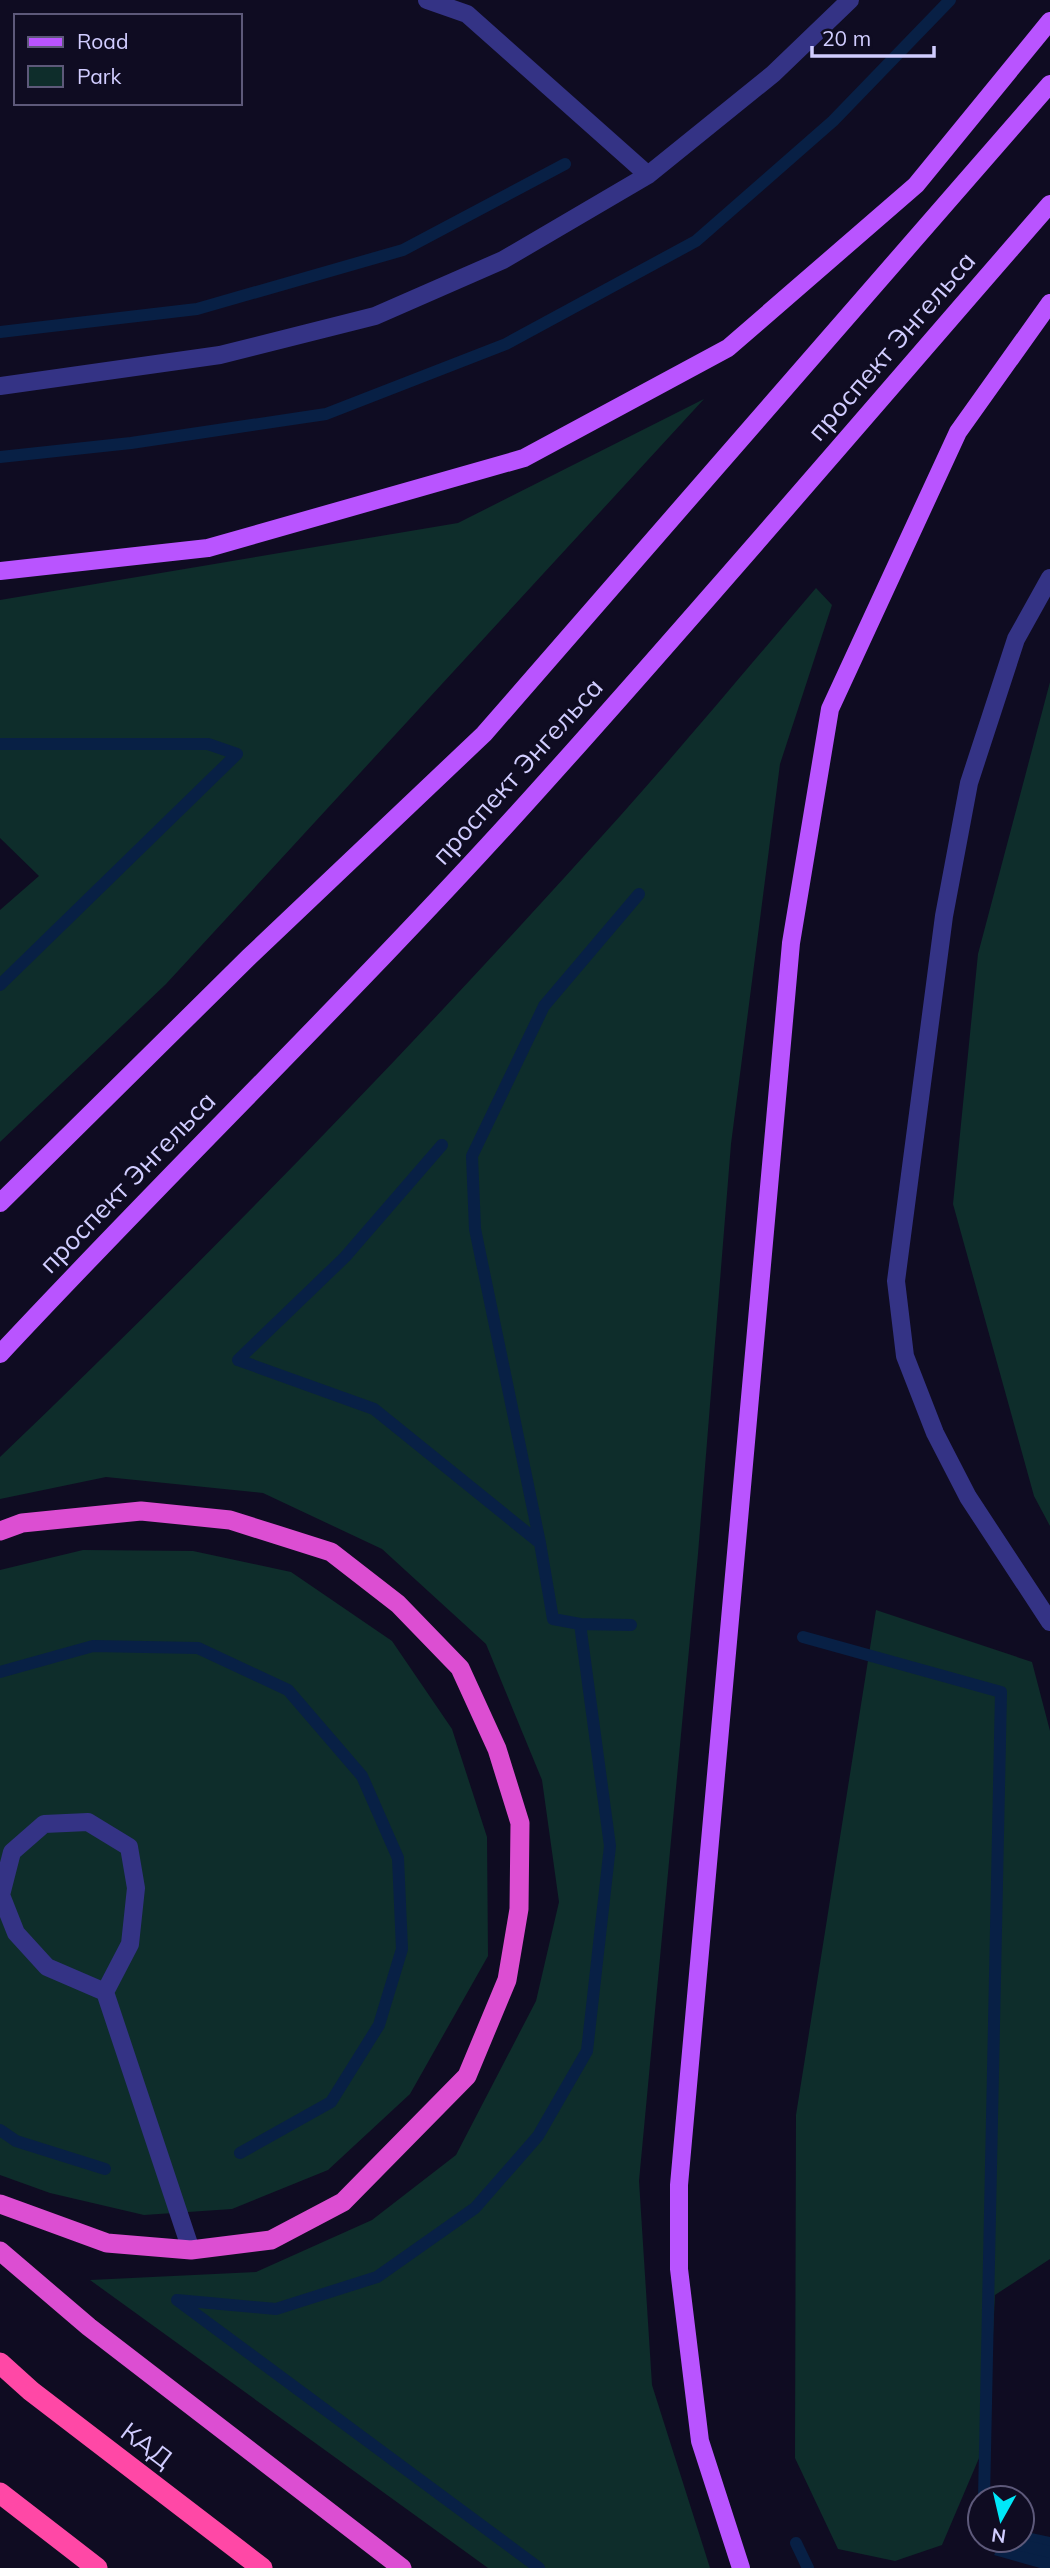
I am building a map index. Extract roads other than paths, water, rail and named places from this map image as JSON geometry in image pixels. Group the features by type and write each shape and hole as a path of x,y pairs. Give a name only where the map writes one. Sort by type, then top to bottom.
{"highway":[{"path":"0,1531 22,1523 142,1511 230,1520 331,1552 398,1604 460,1668 497,1749 520,1823 519,1909 507,1980 467,2076 343,2202 271,2240 191,2250 107,2243 29,2217 0,2204"},
{"path":"0,2251 89,2327 402,2568"},
{"name":"КАД","path":"0,2363 31,2391 262,2568"},
{"path":"0,2493 97,2568"}],"main road":[{"path":"0,571 208,548 523,458 728,348 916,185 1050,21"},
{"name":"проспект Энгельса","path":"0,1203 249,957 484,734 1050,85"},
{"name":"проспект Энгельса","path":"0,1354 78,1270 319,1024 539,789 1050,204"},
{"path":"741,2568 700,2441 680,2269 679,2185 791,943 830,709 958,432 1050,303"}],"street":[{"path":"427,0 467,14 648,175"},
{"path":"0,386 220,355 375,316 503,260 648,175 773,74 850,0"},
{"path":"1050,578 1016,639 969,783 944,916 895,1282 905,1356 935,1433 968,1497 1050,1622"},
{"path":"105,1992 47,1967 16,1933 1,1895 12,1852 44,1824 88,1822 129,1847 136,1888 130,1944 105,1992 191,2250"}],"water":[{"path":"1036,2534 1050,2537 1050,2568 1040,2568 994,2555 1036,2554"}],"waterway":[{"path":"0,457 131,443 326,414 506,344 696,241 833,121 950,0"},
{"path":"0,332 197,309 403,250 565,164"},
{"path":"0,744 208,744 237,754 0,985"},
{"path":"539,2568 177,2300 276,2309 377,2277 475,2208 538,2136 587,2051 610,1846 580,1624 553,1619 540,1543 475,1229 472,1156 544,1006 639,894"},
{"path":"442,1145 345,1257 238,1360 374,1409 540,1543"},
{"path":"580,1624 631,1625"},
{"path":"803,1637 1001,1692 984,2484"},
{"path":"0,1672 93,1646 198,1648 288,1690 362,1776 398,1858 402,1949 379,2025 331,2102 240,2153"},
{"path":"0,2130 16,2141 105,2169"},
{"path":"796,2543 808,2568"},
{"path":"1036,2549 1050,2552"}]}
